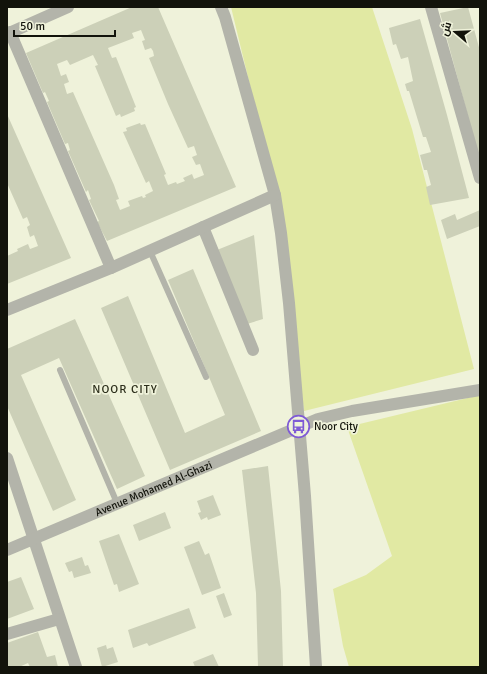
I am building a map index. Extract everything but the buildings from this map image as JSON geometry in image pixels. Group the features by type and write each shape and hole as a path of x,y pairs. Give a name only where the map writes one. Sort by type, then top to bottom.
{"street":[{"path":"68,7 9,33 111,268"},
{"path":"221,7 275,196 289,303 311,566 316,667"},
{"path":"432,7 480,178"},
{"path":"7,310 111,268 275,196"},
{"path":"203,227 252,350"},
{"name":"Avenue Mohamed Al-Ghazi","path":"7,550 299,426 352,411 480,390"},
{"path":"7,458 76,667"},
{"path":"7,634 59,619"}],"lane":[{"path":"150,251 206,377"},
{"path":"60,370 117,503"}],"green space":[{"path":"231,7 372,7 412,129 474,369 304,411 278,201"},
{"path":"480,395 480,667 349,667 343,646 333,589 366,575 392,556 347,427"}],"place":[{"name":"Noor City","path":"299,426"}],"district":[{"name":"NOOR CITY","path":"125,389"}]}
